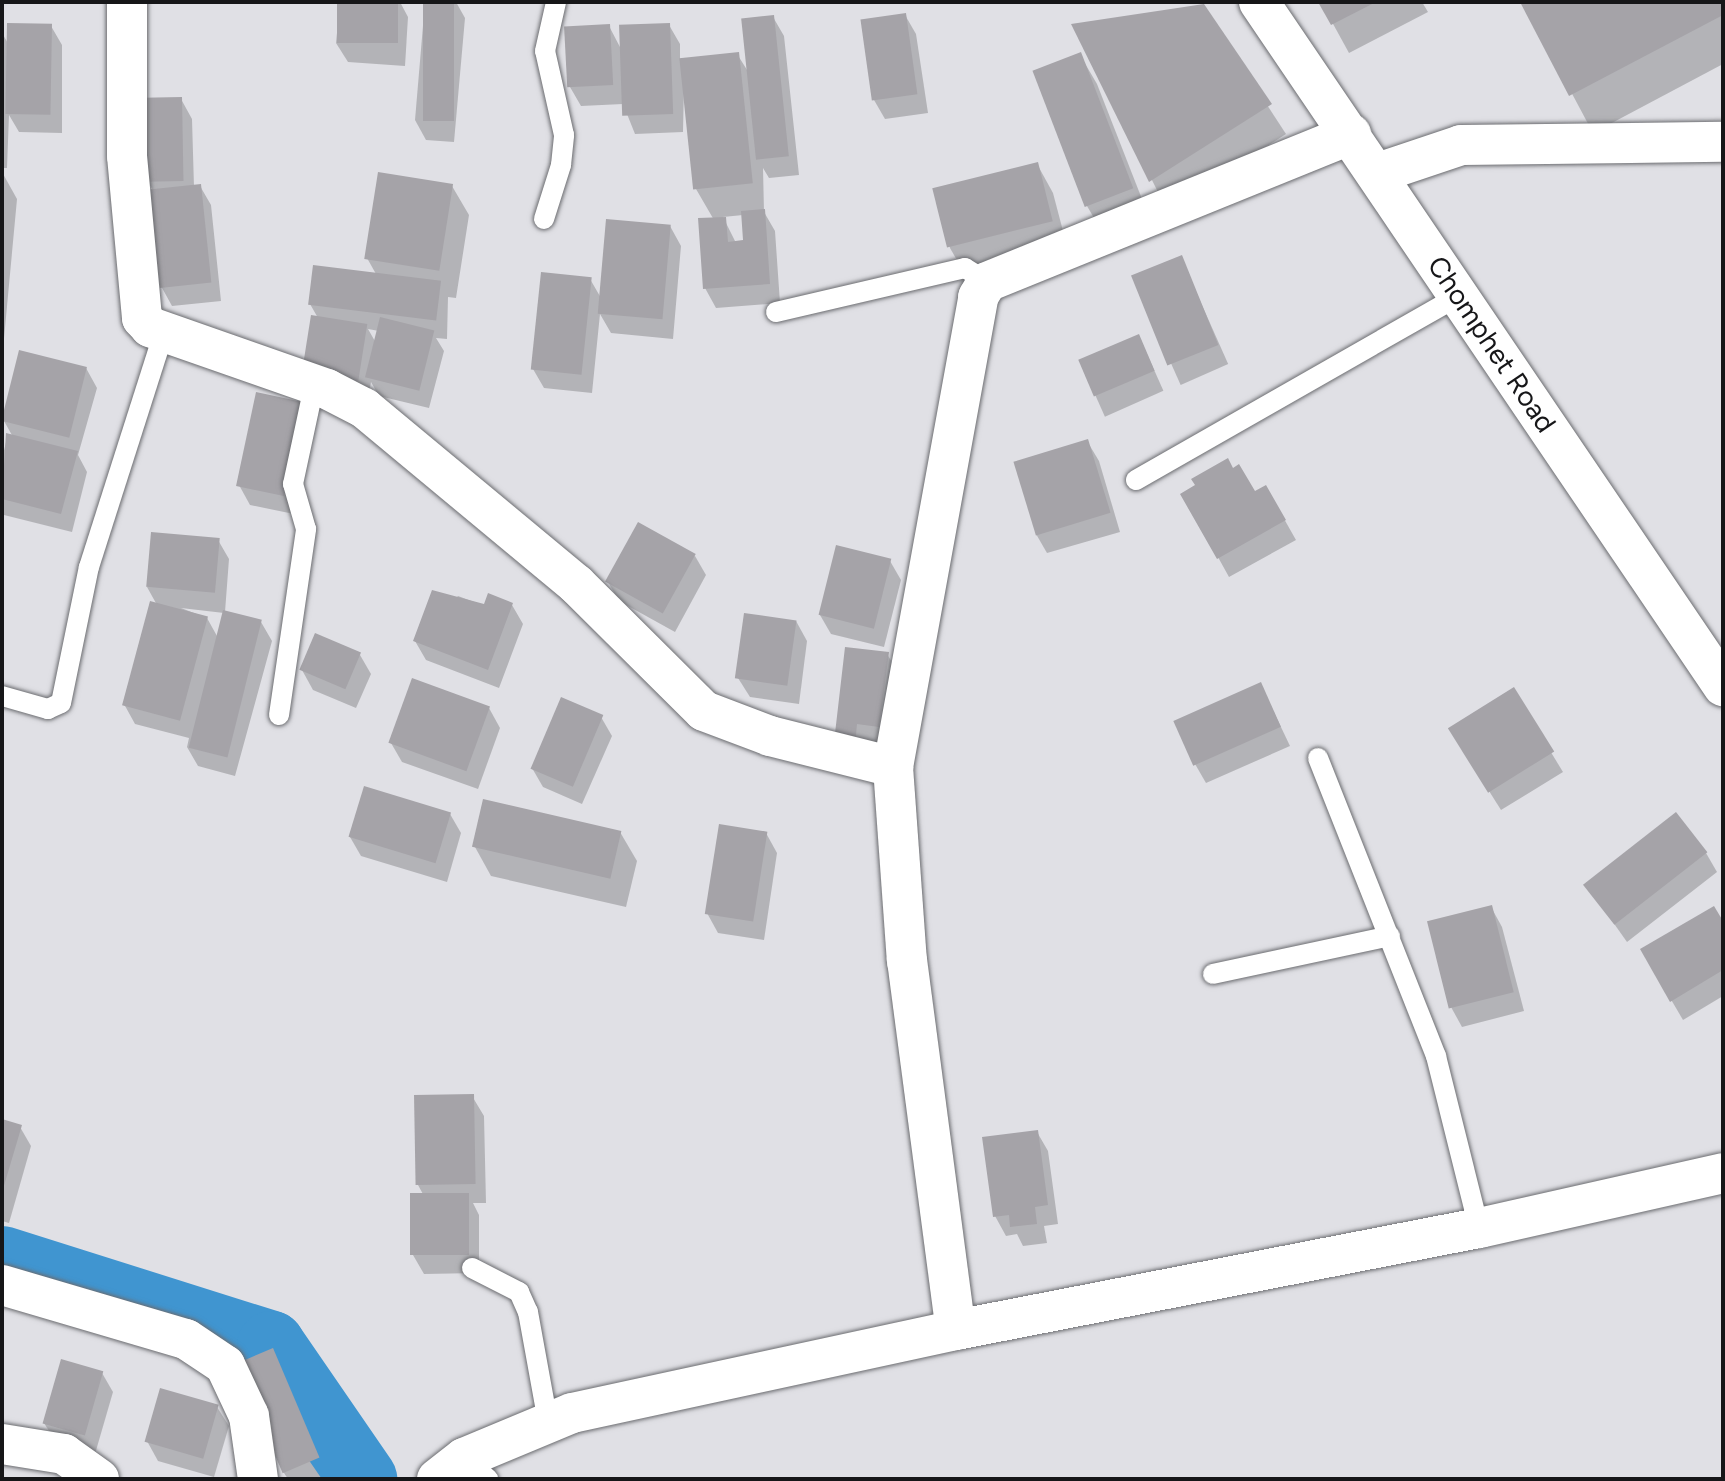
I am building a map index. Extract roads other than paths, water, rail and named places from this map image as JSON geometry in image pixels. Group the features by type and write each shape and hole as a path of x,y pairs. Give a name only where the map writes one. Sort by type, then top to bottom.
{"street":[{"path":"127,2 127,156 142,318 163,335 314,386 364,408 576,584 704,711 770,736 893,767"},
{"name":"Chomphet Road","path":"1259,2 1378,173 1723,686"},
{"path":"956,1330 907,960 893,767 978,297 987,282 1351,134"},
{"path":"1378,173 1461,145 1723,142"},
{"path":"463,1472 548,1422 956,1330 1479,1228 1723,1173"},
{"path":"2,1285 186,1339 216,1358 240,1388 258,1479"},
{"path":"2,1444 64,1454 99,1479"}],"lane":[{"path":"544,219 564,135 545,51 556,2"},
{"path":"776,312 965,268 987,282"},
{"path":"1136,480 1460,295"},
{"path":"2,696 48,709 61,703 89,567 163,335"},
{"path":"279,715 306,529 293,484 314,386"},
{"path":"1318,758 1436,1056 1479,1228"},
{"path":"1213,974 1390,936"},
{"path":"472,1268 519,1292 528,1312 548,1422"}],"waterway":[{"path":"2,1260 271,1345 363,1479"}]}
